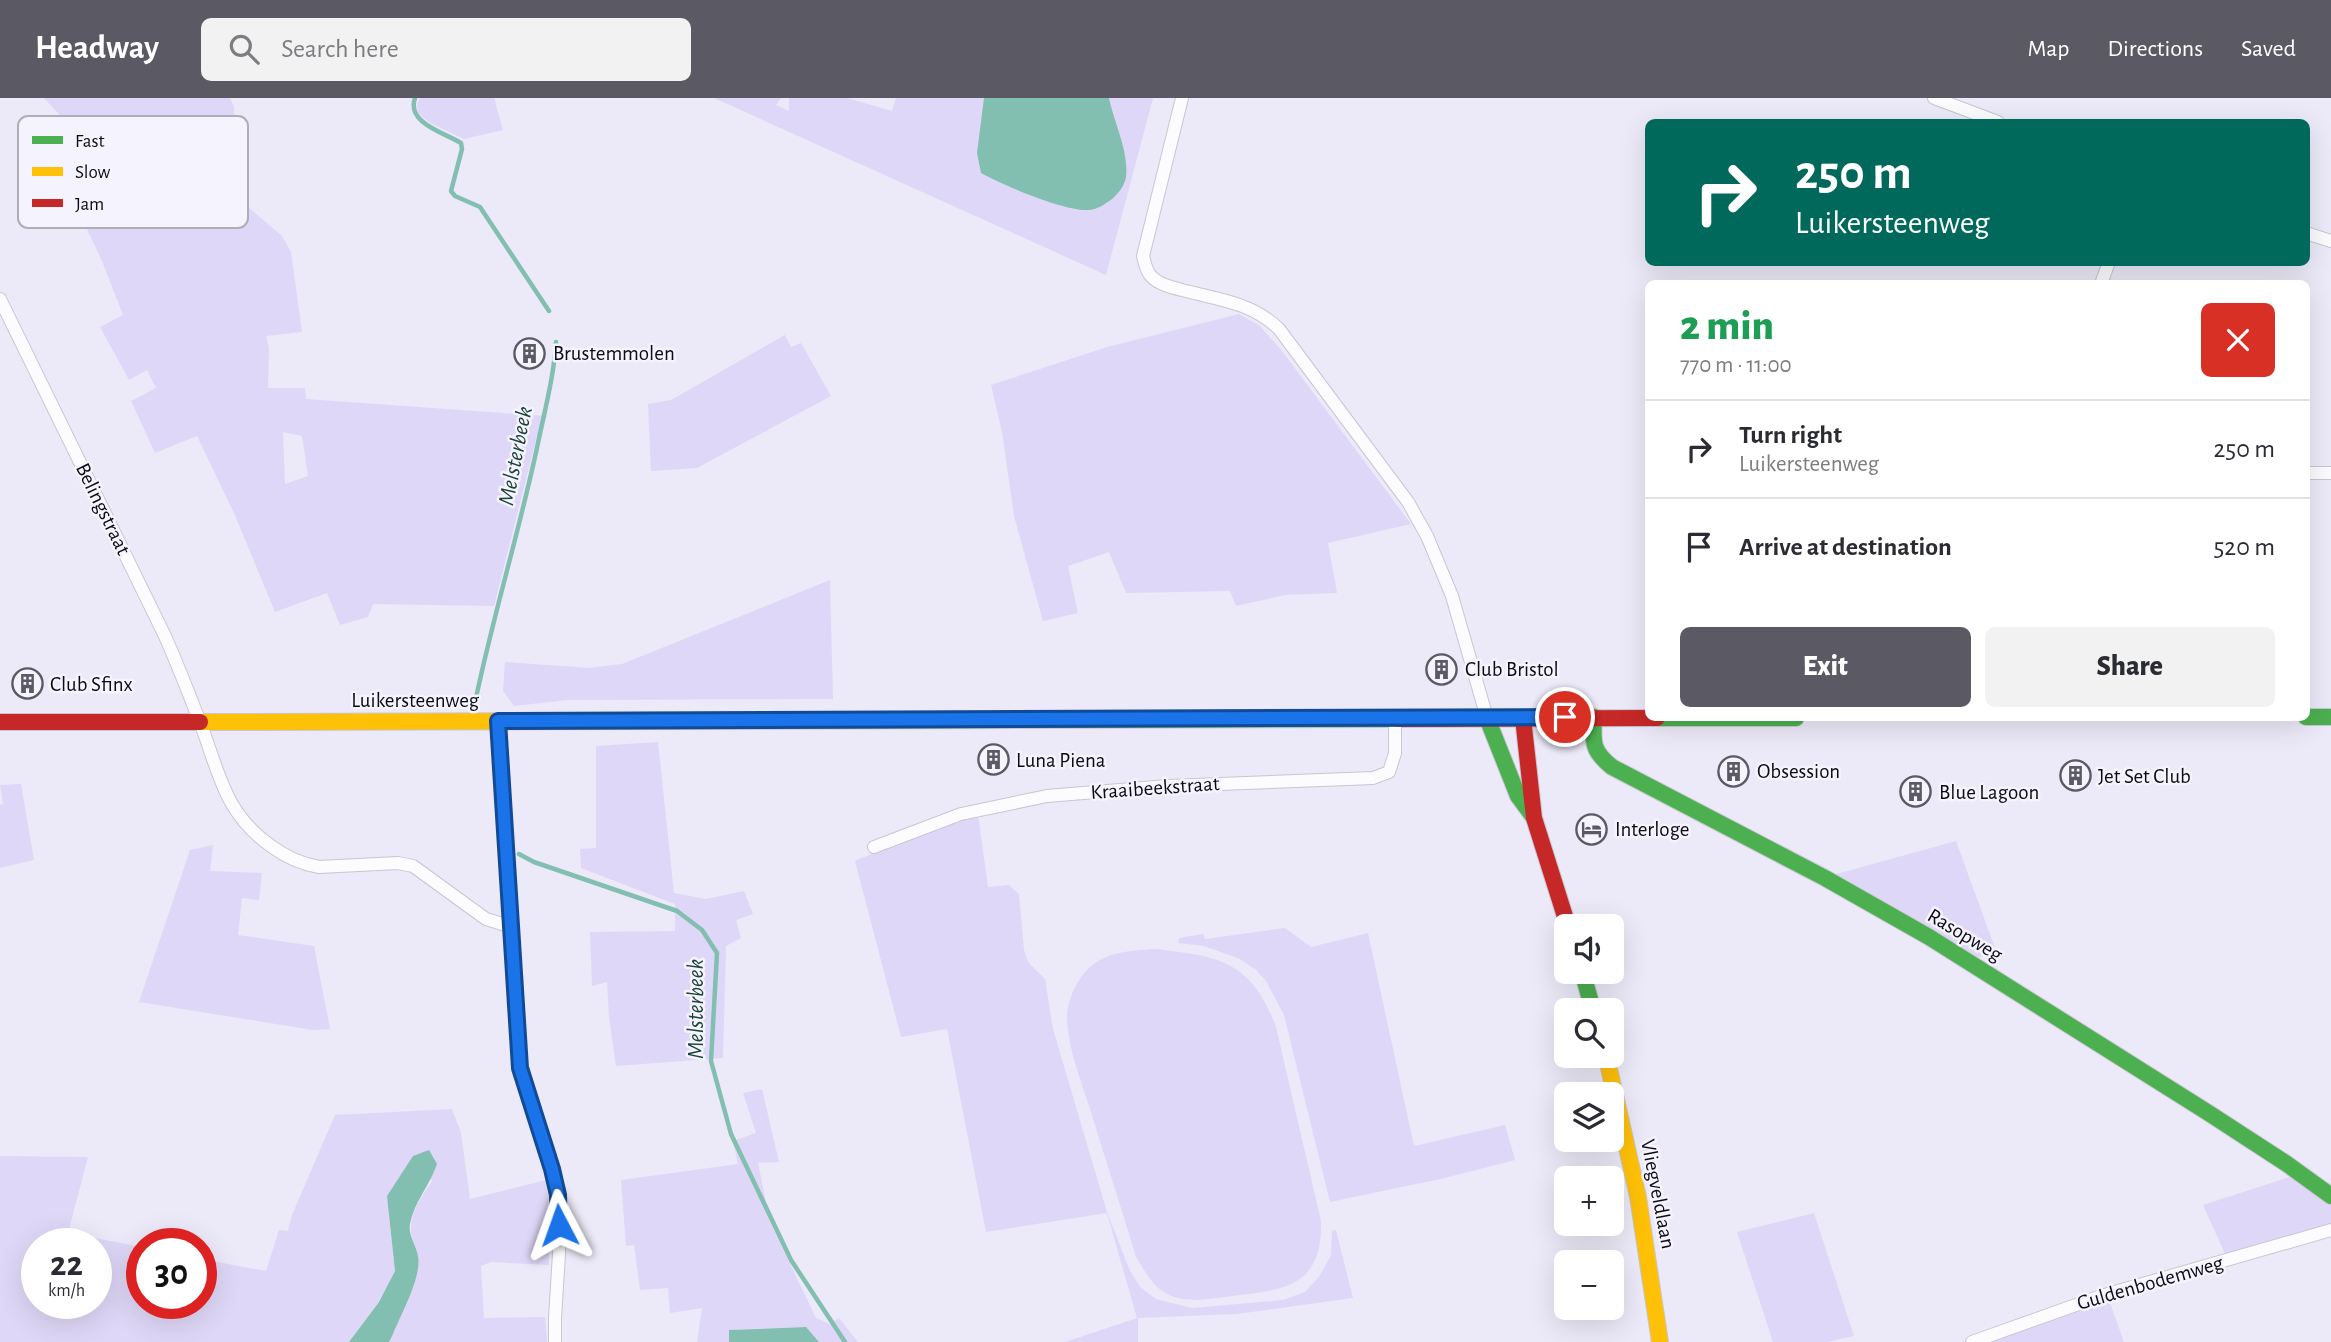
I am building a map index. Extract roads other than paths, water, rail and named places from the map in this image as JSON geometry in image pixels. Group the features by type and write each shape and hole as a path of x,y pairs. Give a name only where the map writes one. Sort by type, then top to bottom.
{"main road":[{"path":"2310,717 2331,717"},
{"path":"1487,718 1518,796 1534,818"},
{"path":"1523,718 1534,818 1564,914"},
{"name":"Rasopweg","path":"1594,718 1595,755 1612,767 1813,872 1929,937 2230,1127 2331,1196"},
{"name":"Luikersteenweg","path":"0,722 1645,718"},
{"name":"Vliegveldlaan","path":"1609,1068 1632,1163 1660,1342"}],"street":[{"path":"1182,98 1143,256 1147,273 1171,287 1248,307 1265,315 1279,329 1408,502 1427,536 1459,617 1487,718"},
{"path":"1934,98 1990,119"},
{"path":"2310,234 2331,241"},
{"name":"Belingstraat","path":"0,299 163,632 232,806 251,830 284,855 307,865 319,867 398,863 413,866 486,919 512,927"},
{"path":"2310,473 2331,473"},
{"name":"Kraaibeekstraat","path":"874,847 961,814 1047,796 1168,786 1373,778 1389,772 1395,753 1395,719"},
{"path":"498,721 520,1068 558,1195 559,1254 555,1342"},
{"name":"Guldenbodemweg","path":"1972,1342 2101,1296 2331,1230"}],"waterway":[{"name":"Melsterbeek","path":"415,98 414,107 421,121 461,143 462,149 451,191 455,196 480,207 549,311"},
{"name":"Melsterbeek","path":"476,698 531,475 551,380 556,342"},
{"name":"Melsterbeek","path":"519,854 534,862 677,911 702,930 717,953 711,1061 731,1134 791,1260 845,1342"}],"place":[{"name":"Brustemmolen","path":"530,353"},
{"name":"Club Bristol","path":"1442,669"},
{"name":"Club Sfinx","path":"27,684"},
{"name":"Luna Piena","path":"993,760"},
{"name":"Obsession","path":"1734,771"},
{"name":"Jet Set Club","path":"2075,776"},
{"name":"Blue Lagoon","path":"1916,792"},
{"name":"Interloge","path":"1592,829"}]}
